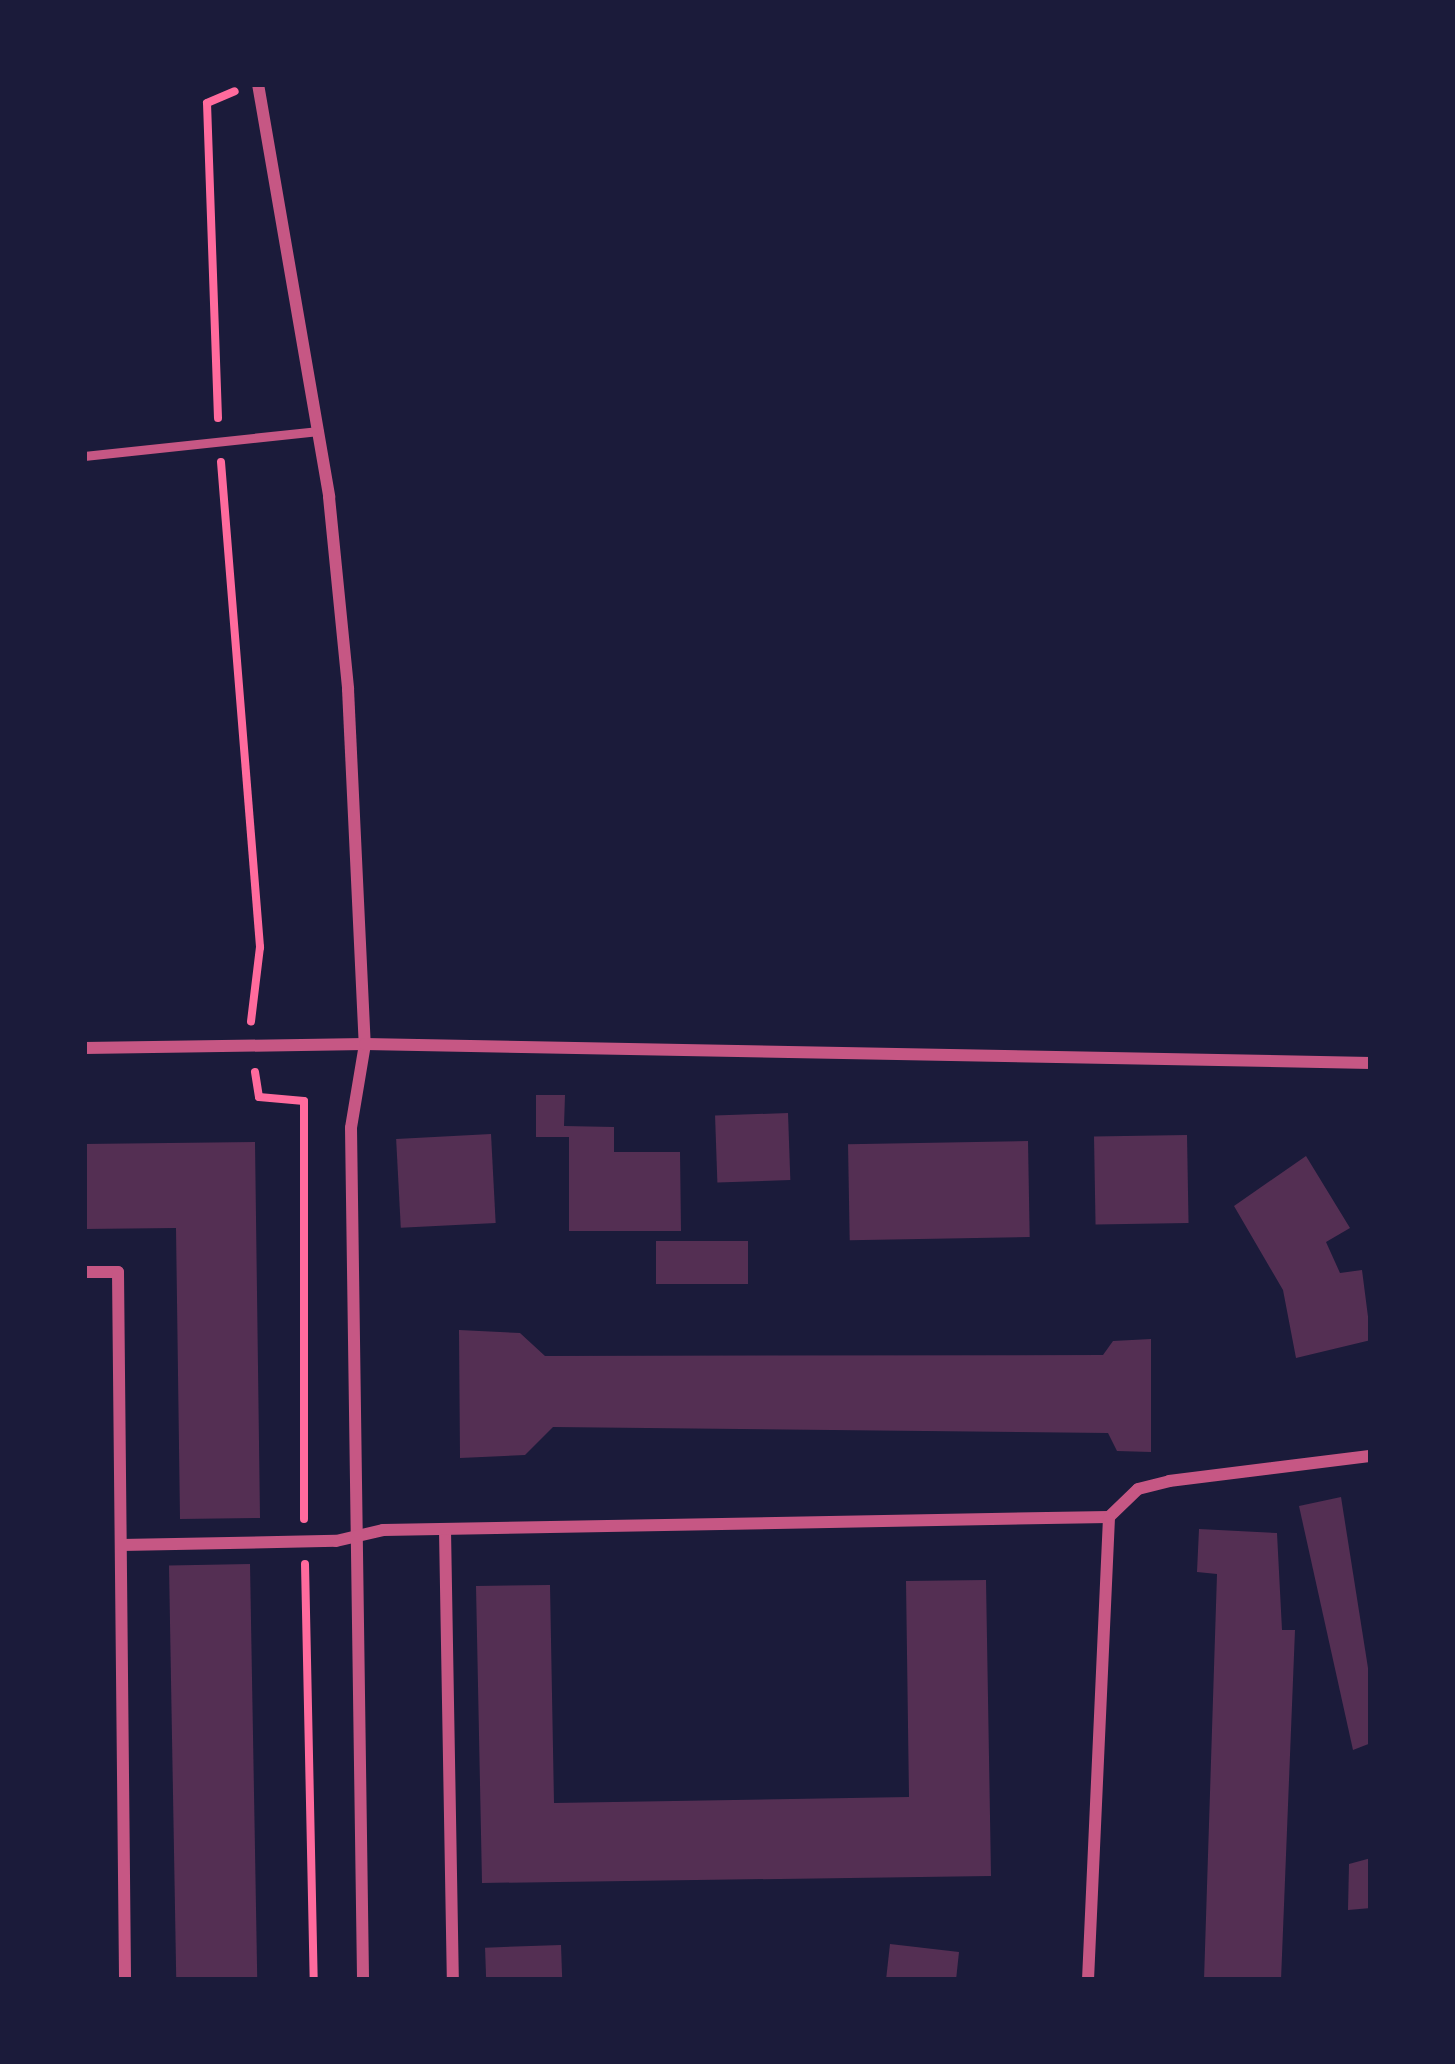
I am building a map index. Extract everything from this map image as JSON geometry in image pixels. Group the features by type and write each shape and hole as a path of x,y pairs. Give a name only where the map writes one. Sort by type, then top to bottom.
{"street":[{"path":"255,84 319,430 348,689 364,1044 351,1101 362,1980"},
{"path":"84,1048 364,1044 1371,1063"},
{"path":"84,1272 118,1272 125,1980"},
{"path":"122,1545 305,1541 445,1530 1108,1517 1138,1489 1168,1481 1371,1456"},
{"path":"1088,1980 1108,1517"},
{"path":"445,1530 453,1980"}],"lane":[{"path":"84,456 319,430"}],"path":[{"path":"255,84 207,103 219,439 260,947 251,1045 259,1097 304,1101 305,1541 314,1980"}],"building":[{"path":"536,1095 565,1095 564,1126 614,1127 614,1152 680,1152 681,1231 569,1231 569,1137 536,1137"},
{"path":"788,1113 790,1180 717,1183 715,1116"},
{"path":"491,1134 496,1223 401,1228 396,1139"},
{"path":"1187,1135 1189,1223 1096,1225 1094,1137"},
{"path":"1028,1141 1030,1237 850,1240 848,1144"},
{"path":"255,1142 260,1518 180,1519 176,1228 84,1229 84,1144"},
{"path":"1306,1156 1350,1228 1326,1242 1340,1273 1362,1270 1371,1340 1296,1358 1283,1290 1234,1206"},
{"path":"656,1241 748,1241 748,1284 656,1284"},
{"path":"459,1330 520,1333 545,1356 1103,1355 1113,1341 1151,1339 1151,1452 1117,1451 1108,1433 553,1427 525,1455 460,1458"},
{"path":"1341,1497 1371,1687 1371,1743 1353,1750 1299,1506"},
{"path":"1199,1529 1277,1533 1282,1630 1295,1630 1281,1980 1204,1980 1217,1574 1197,1572"},
{"path":"250,1564 257,1980 176,1980 169,1565"},
{"path":"986,1580 991,1876 482,1883 476,1586 550,1585 554,1803 909,1797 906,1581"},
{"path":"1371,1858 1371,1908 1348,1910 1349,1864"},
{"path":"890,1944 959,1952 956,1980 886,1980"},
{"path":"561,1945 562,1980 486,1980 485,1948"}]}
